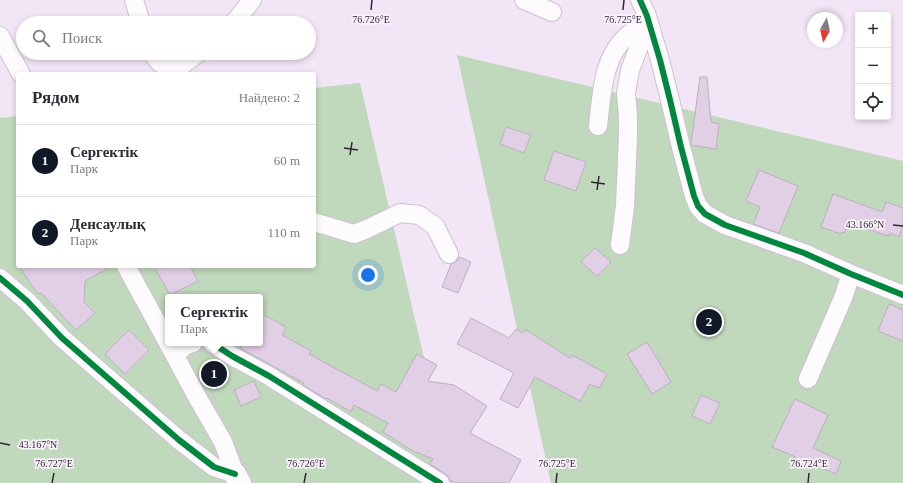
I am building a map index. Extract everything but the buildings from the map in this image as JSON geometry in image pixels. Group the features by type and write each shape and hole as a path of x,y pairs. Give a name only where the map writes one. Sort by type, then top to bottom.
{"street":[{"path":"134,0 139,16"},
{"path":"240,16 252,0"},
{"path":"524,0 552,12"},
{"path":"640,0 647,16 694,196 698,206 705,214 725,224 804,254 903,295"},
{"path":"598,126 603,84 610,60 620,43 633,31 650,28"},
{"path":"620,244 625,206 628,136 626,92 630,70 640,44 650,28"},
{"path":"0,36 20,72"},
{"path":"156,60 163,66 178,71 190,60"},
{"path":"316,223 354,234 400,213 419,215 435,226 449,254"},
{"path":"127,268 165,338"},
{"path":"808,379 843,298 851,274"},
{"path":"0,278 27,302 62,338 179,440 214,467 237,479"},
{"path":"184,346 170,347 223,442 237,479"},
{"path":"217,346 269,376 440,483"}],"green space":[{"path":"457,55 903,161 903,483 551,483"},
{"path":"360,83 453,483 0,483 0,118 16,116 16,268 316,268 316,88"}],"cycle path":[{"path":"640,0 647,16 660,60 694,196 698,206 705,214 725,225 804,253 903,295"},
{"path":"0,278 27,301 62,338 179,440 214,467 235,474"},
{"path":"217,346 269,376 440,483"}],"place":[{"name":"Денсаулық","path":"709,322"},
{"name":"Сергектік","path":"214,374"}]}
